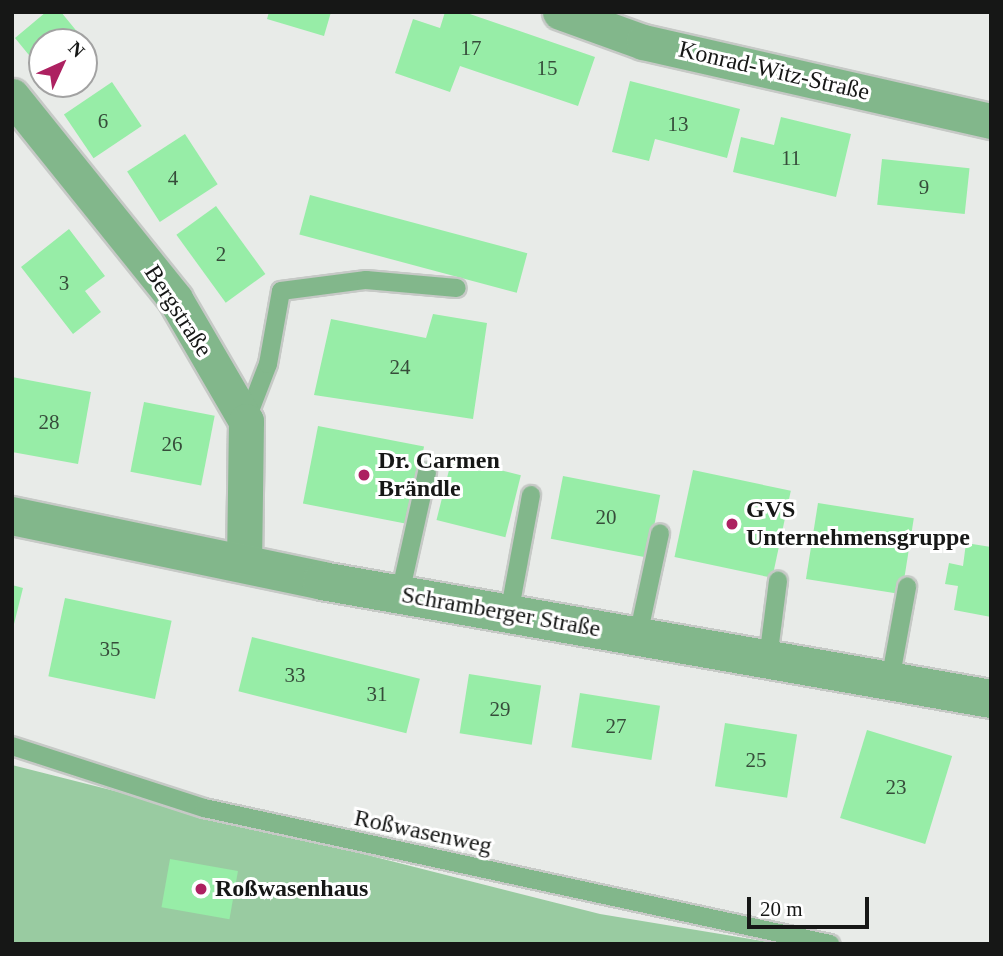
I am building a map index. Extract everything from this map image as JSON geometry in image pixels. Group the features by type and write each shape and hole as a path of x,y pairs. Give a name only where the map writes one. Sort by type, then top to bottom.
{"street":[{"name":"Konrad-Witz-Straße","path":"560,12 643,41 991,121"},
{"name":"Bergstraße","path":"12,96 175,299 246,421"},
{"path":"244,564 246,421"},
{"name":"Schramberger Straße","path":"12,516 400,594 991,699"}],"lane":[{"path":"246,421 268,364 281,291 366,280 457,288"},
{"path":"400,594 427,472"},
{"path":"509,614 531,495"},
{"path":"638,636 660,533"},
{"path":"768,659 778,581"},
{"path":"890,681 907,587"},
{"name":"Roßwasenweg","path":"12,746 204,808 830,944"}],"green space":[{"path":"12,765 600,914 780,944 12,944"}],"building":[{"path":"46,12 61,12 74,28 28,28 28,54 15,38"},
{"path":"269,12 331,12 324,36 267,19"},
{"path":"445,12 464,12 595,57 578,106 460,66 450,92 395,73 413,19 440,28"},
{"path":"630,81 740,109 727,158 655,139 649,161 612,152"},
{"path":"112,82 142,126 94,158 64,114 88,98 98,98 98,91"},
{"path":"781,117 851,134 836,197 733,172 741,137 774,145"},
{"path":"185,134 218,184 160,222 127,172"},
{"path":"882,159 970,168 965,214 877,205"},
{"path":"310,195 527,253 517,293 299,235"},
{"path":"216,206 265,274 226,303 176,235"},
{"path":"69,229 105,276 85,291 101,312 73,334 21,267"},
{"path":"433,314 487,323 473,419 314,395 331,319 426,338"},
{"path":"12,377 91,392 78,464 12,452"},
{"path":"144,402 215,416 201,485 130,472"},
{"name":"Dr. Carmen Brändle","path":"318,426 424,447 409,524 303,504"},
{"path":"452,458 521,475 505,537 437,520"},
{"name":"GVS Unternehmensgruppe","path":"693,470 791,491 772,578 674,557"},
{"path":"563,476 660,495 648,558 551,539"},
{"path":"818,503 914,518 902,594 806,579"},
{"path":"966,543 991,547 991,617 954,610 958,586 945,584 949,563 963,566"},
{"path":"12,585 23,588 13,628 12,628"},
{"path":"65,598 172,621 155,699 48,676"},
{"path":"252,637 420,679 406,733 238,691"},
{"path":"469,674 541,685 532,745 460,733"},
{"path":"580,693 660,706 651,760 571,747"},
{"path":"725,723 797,734 787,798 715,786"},
{"path":"867,730 952,756 925,844 840,818"},
{"name":"Roßwasenhaus","path":"170,859 238,871 229,919 161,907"}],"place":[{"name":"Dr. Carmen Brändle","path":"364,475"},
{"name":"GVS Unternehmensgruppe","path":"732,524"},
{"name":"Roßwasenhaus","path":"201,889"}]}
